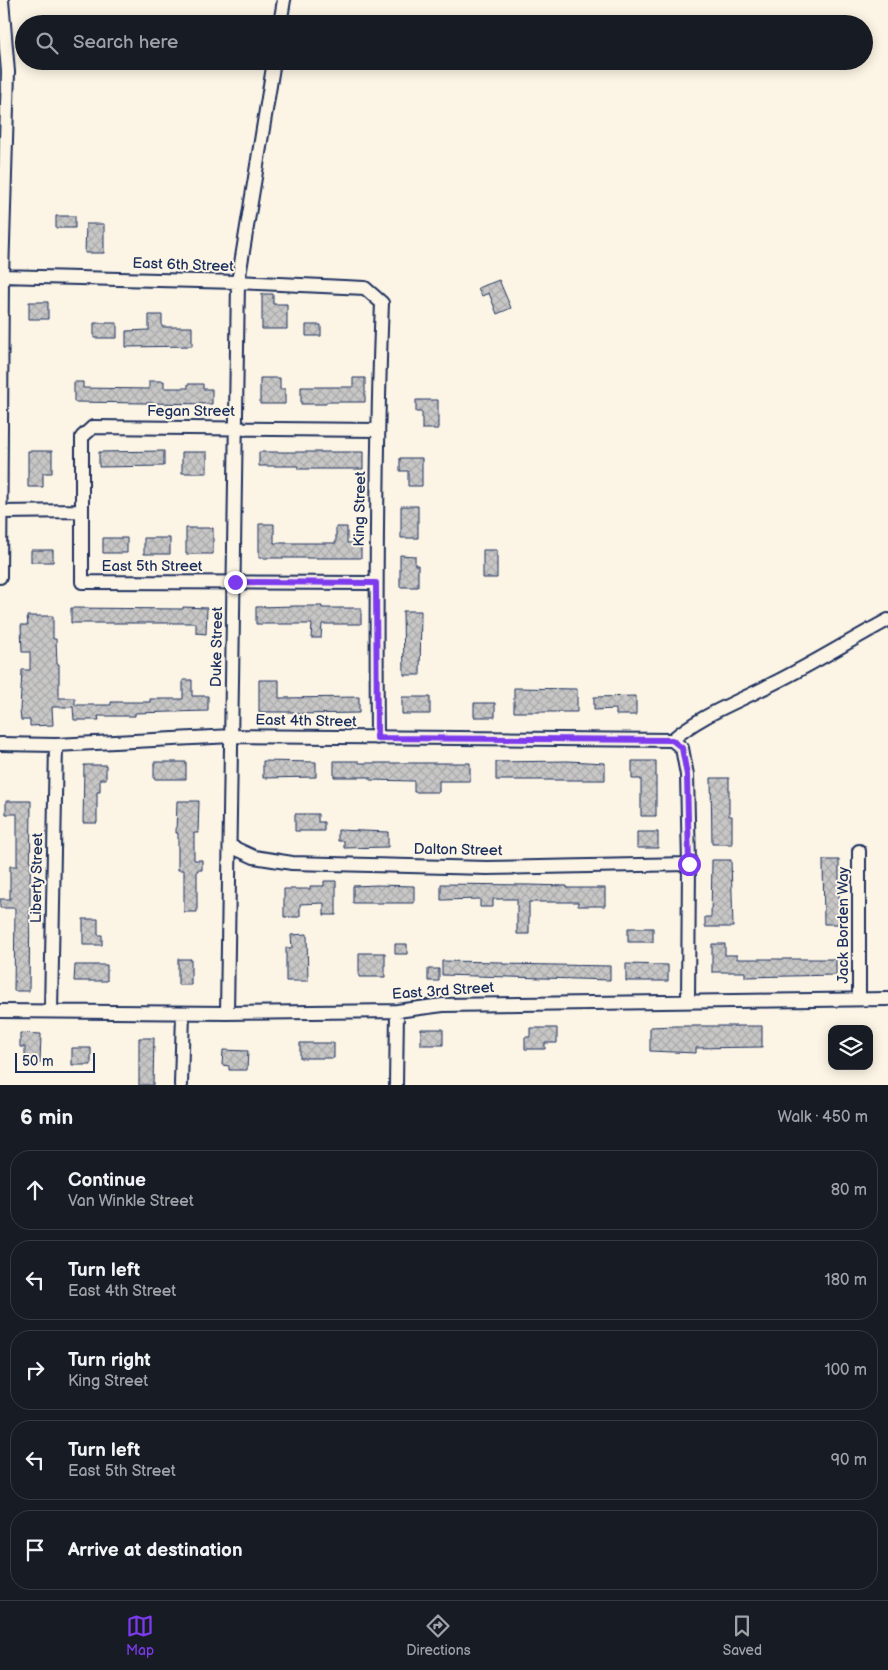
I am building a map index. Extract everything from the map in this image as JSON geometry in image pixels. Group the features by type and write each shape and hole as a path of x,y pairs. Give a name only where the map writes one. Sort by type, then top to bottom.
{"street":[{"path":"0,578 1,276 8,72 2,0"},
{"path":"282,15 284,0"},
{"name":"Duke Street","path":"227,1013 235,582 238,282 273,70"},
{"name":"East 6th Street","path":"1,276 238,282 365,288"},
{"name":"King Street","path":"365,288 382,303 377,430 377,738"},
{"name":"Fegan Street","path":"82,511 82,437 92,427 377,430"},
{"path":"0,512 82,511"},
{"name":"East 5th Street","path":"82,511 82,582 376,583"},
{"path":"688,1001 689,864 687,775 682,748 672,740 680,733 712,714 767,687 888,620"},
{"name":"East 4th Street","path":"0,744 56,745 232,736 672,740"},
{"name":"Liberty Street","path":"52,1011 56,745"},
{"name":"Dalton Street","path":"230,846 254,857 292,863 487,868 689,864"},
{"name":"Jack Borden Way","path":"859,851 859,999"},
{"name":"East 3rd Street","path":"0,1011 183,1013 396,1011 443,1005 888,999"},
{"path":"396,1011 396,1085"},
{"path":"181,1085 183,1013"}],"building":[{"path":"56,216 75,216 75,228 56,228"},
{"path":"86,224 104,224 104,253 85,253"},
{"path":"499,280 511,308 497,314 489,293 482,296 478,288"},
{"path":"262,294 273,294 273,304 287,304 287,329 262,329"},
{"path":"29,302 48,302 48,319 29,319"},
{"path":"149,315 162,315 162,327 192,327 192,346 126,347 126,331 149,330"},
{"path":"94,323 117,323 117,338 94,338"},
{"path":"306,325 321,325 321,336 306,336"},
{"path":"260,378 280,378 280,389 285,389 285,404 260,404"},
{"path":"353,378 365,378 365,402 301,404 301,387 353,387"},
{"path":"149,381 164,381 164,388 188,388 188,384 203,384 203,389 212,389 212,404 74,402 74,382 83,382 83,388 149,389"},
{"path":"416,400 438,400 438,429 422,429 422,412 416,412"},
{"path":"28,451 52,451 52,473 43,473 43,487 28,487"},
{"path":"164,451 164,466 99,467 99,452"},
{"path":"182,452 207,452 207,473 182,473"},
{"path":"259,452 363,452 363,469 298,469 298,466 259,466"},
{"path":"400,458 422,458 422,486 408,486 408,471 400,471"},
{"path":"401,506 418,506 418,538 401,538"},
{"path":"259,524 274,524 274,543 336,543 336,527 347,527 347,543 361,543 361,558 259,558"},
{"path":"186,528 213,528 213,554 186,554"},
{"path":"103,538 127,538 127,553 103,553"},
{"path":"144,538 170,538 170,554 144,554"},
{"path":"31,550 53,550 53,562 31,562"},
{"path":"483,550 497,550 497,578 483,578"},
{"path":"400,555 415,556 415,565 418,565 418,587 400,587"},
{"path":"183,607 207,608 206,634 196,633 196,623 71,623 71,608 183,609"},
{"path":"256,607 361,608 361,624 322,624 321,638 311,638 312,624 256,624"},
{"path":"403,611 421,611 420,675 404,675"},
{"path":"27,616 53,616 53,639 56,639 57,664 59,664 59,698 75,698 75,705 111,705 111,702 150,702 150,699 183,699 183,680 192,680 192,696 208,696 208,711 135,713 135,716 98,716 99,720 74,720 73,707 52,707 53,725 30,726 30,720 21,720 20,710 22,670 30,670 30,652 22,652 21,625 28,625"},
{"path":"259,680 279,680 279,698 359,697 359,713 294,714 294,712 259,712"},
{"path":"514,688 577,689 577,712 514,712"},
{"path":"636,696 636,715 616,715 616,709 594,710 594,697"},
{"path":"402,697 430,697 430,714 402,714"},
{"path":"474,703 495,703 495,717 474,717"},
{"path":"263,761 316,762 316,777 263,778"},
{"path":"334,761 359,761 359,763 470,763 470,781 439,781 439,792 414,792 414,781 370,780 370,777 334,777"},
{"path":"568,761 605,763 605,780 496,780 496,762"},
{"path":"632,761 656,761 656,816 641,816 641,779 632,779"},
{"path":"154,762 186,762 186,779 154,779"},
{"path":"84,765 106,765 106,779 100,779 100,792 97,792 97,823 83,823"},
{"path":"711,778 729,778 729,816 732,816 732,844 712,844"},
{"path":"6,801 31,801 29,991 14,991 15,908 0,908 0,899 10,899 10,866 17,866 17,814 6,814"},
{"path":"177,801 199,801 198,833 194,833 194,860 202,860 202,870 197,870 197,912 184,912 184,870 178,870"},
{"path":"295,814 318,814 318,822 324,822 324,831 295,831"},
{"path":"338,830 388,832 388,847 344,848 344,841 338,841"},
{"path":"637,832 658,832 658,848 637,848"},
{"path":"712,860 731,860 733,927 705,927 705,917 711,917"},
{"path":"823,860 839,860 839,924 824,924"},
{"path":"324,881 336,881 336,915 324,915 324,903 300,904 300,917 284,917 284,889 310,889 310,886 324,886"},
{"path":"441,884 605,888 605,906 578,906 578,902 529,902 529,934 517,934 517,899 493,899 493,907 480,907 480,899 441,900"},
{"path":"353,886 414,886 414,903 353,903"},
{"path":"83,919 98,919 98,935 102,935 102,945 83,945"},
{"path":"628,928 653,928 653,942 628,942"},
{"path":"307,934 308,981 286,981 286,948 292,948 291,935"},
{"path":"395,944 407,944 407,954 395,954"},
{"path":"712,944 725,944 725,955 737,955 737,959 836,959 836,975 745,977 745,972 712,972"},
{"path":"359,953 385,953 385,977 359,977"},
{"path":"178,959 191,959 191,985 178,985"},
{"path":"442,961 610,966 610,980 442,975"},
{"path":"626,964 668,965 668,981 626,981"},
{"path":"75,965 107,965 107,981 74,981"},
{"path":"428,969 439,969 439,981 428,981"},
{"path":"762,1026 762,1047 696,1048 696,1053 650,1051 650,1027"},
{"path":"530,1028 557,1028 557,1043 545,1043 545,1049 525,1049 525,1037 530,1037"},
{"path":"421,1029 443,1029 443,1045 421,1045"},
{"path":"20,1033 41,1034 40,1063 25,1062 25,1047 20,1047"},
{"path":"139,1038 154,1038 153,1085 139,1085"},
{"path":"300,1043 334,1043 334,1058 300,1058"},
{"path":"72,1048 91,1048 91,1065 72,1065"},
{"path":"223,1050 248,1051 247,1070 229,1070 229,1066 222,1065"}],"route":[{"path":"235,582 376,583 377,738 672,740 682,748 687,775 689,864"}]}
